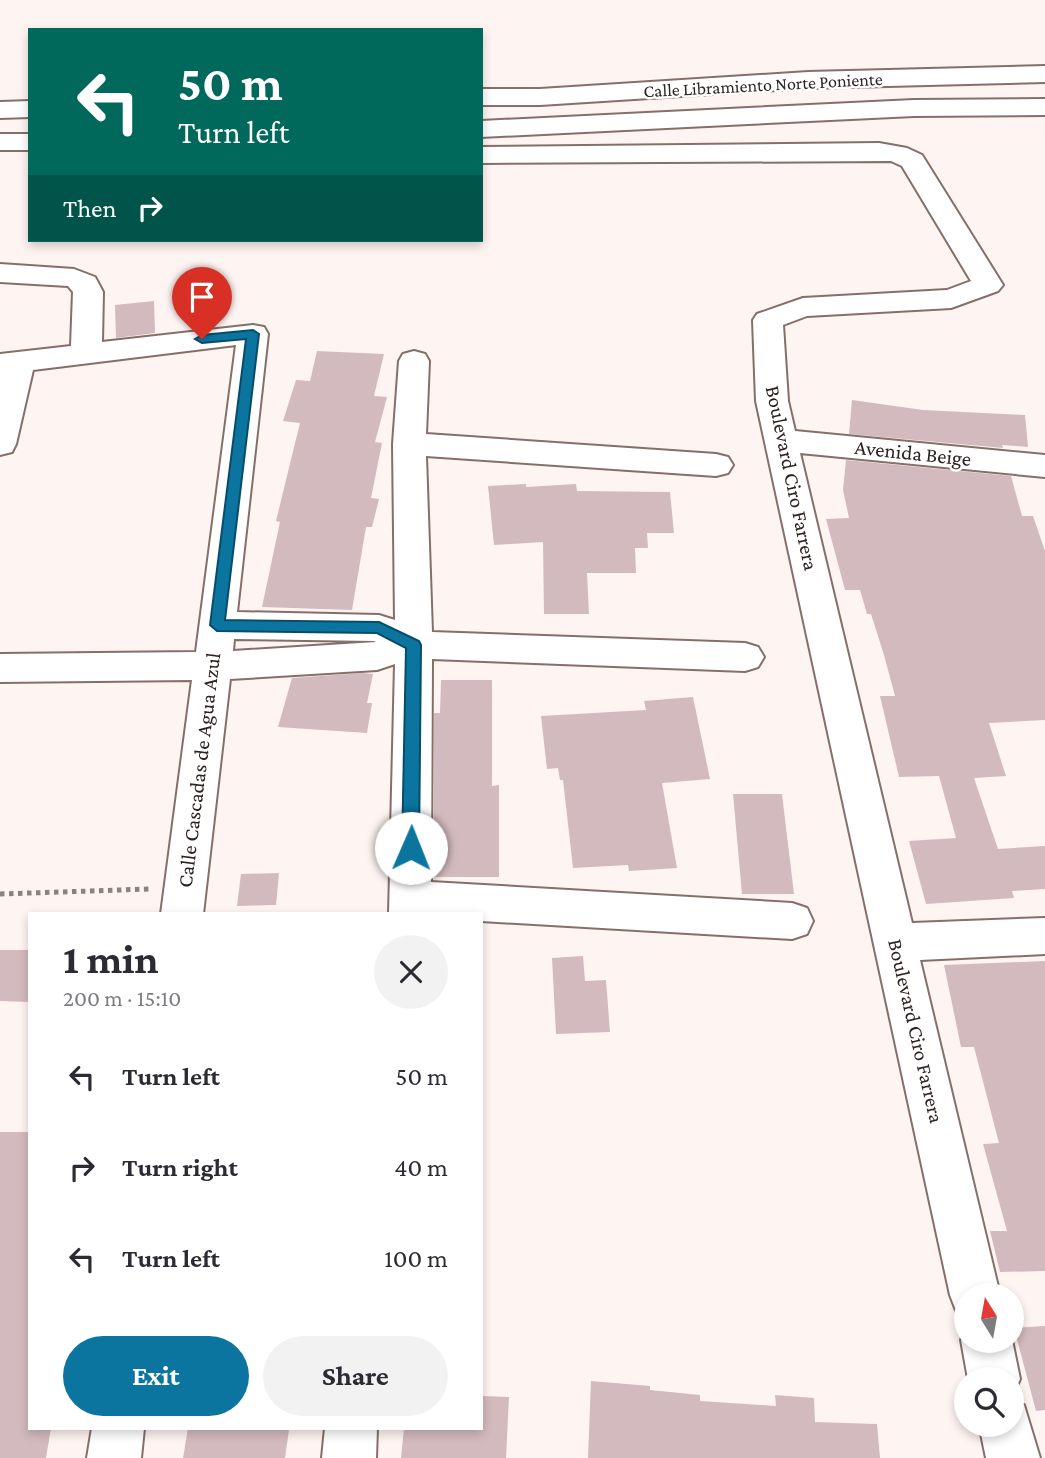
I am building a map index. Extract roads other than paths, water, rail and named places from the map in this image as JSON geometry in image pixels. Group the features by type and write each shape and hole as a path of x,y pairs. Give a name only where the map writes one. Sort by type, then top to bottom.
{"main road":[{"name":"Calle Libramiento Norte Poniente","path":"483,97 540,97 808,80 1045,74"},
{"name":"Calle Libramiento Norte Poniente","path":"483,129 914,108 1045,107"},
{"path":"0,110 28,109"},
{"path":"0,142 28,142"},
{"name":"Boulevard Ciro Farrera","path":"483,155 879,151 898,154 912,161 988,285 951,299 803,307 768,320 772,401 972,1283"},
{"path":"0,274 74,278 85,283 88,292 86,354 10,362 0,443"},
{"name":"Calle Cascadas de Agua Azul","path":"86,354 253,334 183,901"},
{"path":"414,361 409,444 414,645 410,906 792,921"},
{"name":"Avenida Beige","path":"782,440 1045,466"},
{"path":"409,444 716,466"},
{"path":"217,625 379,628 414,645"},
{"path":"0,668 212,666 377,656 414,645 745,657"},
{"path":"896,942 1045,936"},
{"path":"114,1458 118,1430"},
{"path":"349,1458 351,1430"},
{"path":"1008,1437 1013,1458"}]}
